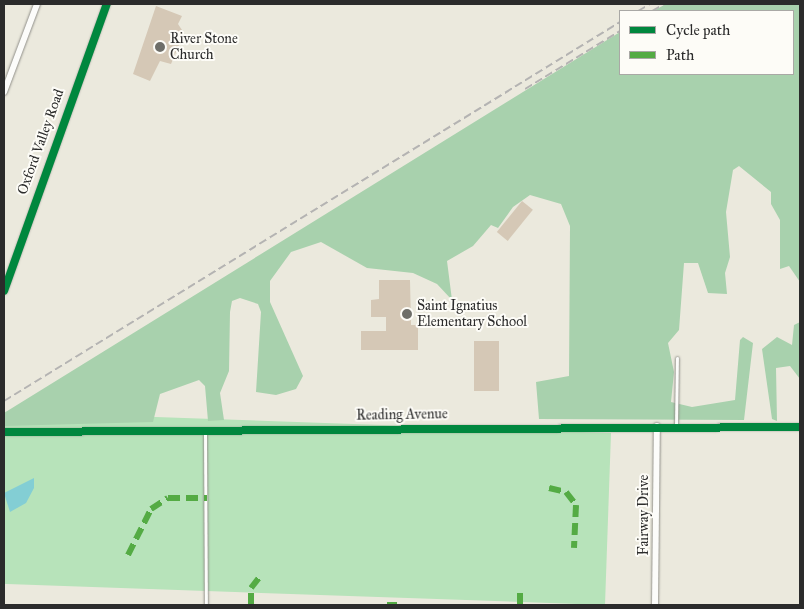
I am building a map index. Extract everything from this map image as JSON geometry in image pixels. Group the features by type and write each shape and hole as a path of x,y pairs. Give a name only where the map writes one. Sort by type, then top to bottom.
{"street":[{"path":"4,92 37,4"},
{"name":"Oxford Valley Road","path":"4,291 107,4"},
{"name":"Fairway Drive","path":"656,605 657,426"},
{"name":"Reading Avenue","path":"4,432 800,426"}],"lane":[{"path":"676,426 678,358"},
{"path":"206,430 206,605"}],"green space":[{"path":"666,4 800,4 800,282 789,266 780,269 780,220 771,204 771,192 739,166 733,170 726,212 730,257 725,273 727,294 708,293 698,263 684,263 679,330 668,343 674,372 671,402 692,407 735,400 740,340 743,337 753,343 744,420 539,419 536,382 569,376 570,226 561,204 530,195 513,207 498,228 491,225 473,246 447,261 452,300 437,284 413,273 367,268 321,242 291,252 270,281 270,302 303,376 296,389 276,395 256,392 261,312 258,304 240,298 232,301 230,312 229,371 220,393 224,420 208,421 205,386 199,380 160,394 153,422 4,426 4,413 619,33 619,75 794,75 794,10 655,10"},
{"path":"800,322 800,379 790,366 776,368 777,421 772,419 762,349 777,337 792,345 794,325"},
{"path":"5,412 611,433 605,605 4,584"}],"water":[{"path":"34,478 34,488 26,503 10,512 4,493"}],"building":[{"name":"River Stone Church","path":"156,6 182,16 178,24 184,33 171,64 160,61 150,81 133,74"},
{"path":"522,201 533,210 508,241 497,232"},
{"path":"379,280 410,280 411,325 418,325 418,350 361,350 361,331 386,331 386,317 371,317 371,300 379,299"},
{"path":"474,341 499,341 499,391 474,391"}],"railway":[{"path":"640,10 650,4"},
{"path":"654,10 664,4"},
{"path":"4,401 619,23"},
{"path":"525,89 619,32"}],"marked path":[{"path":"549,488 566,492 576,505 574,548"},
{"path":"128,555 151,509 168,498 207,498"},
{"path":"251,605 251,588 261,575"},
{"path":"520,593 520,605"},
{"path":"387,605 397,605"}],"cycle path":[{"path":"4,291 107,4"},
{"path":"4,432 800,427"}],"place":[{"name":"River Stone Church","path":"160,47"},
{"name":"Saint Ignatius Elementary School","path":"407,314"}]}
